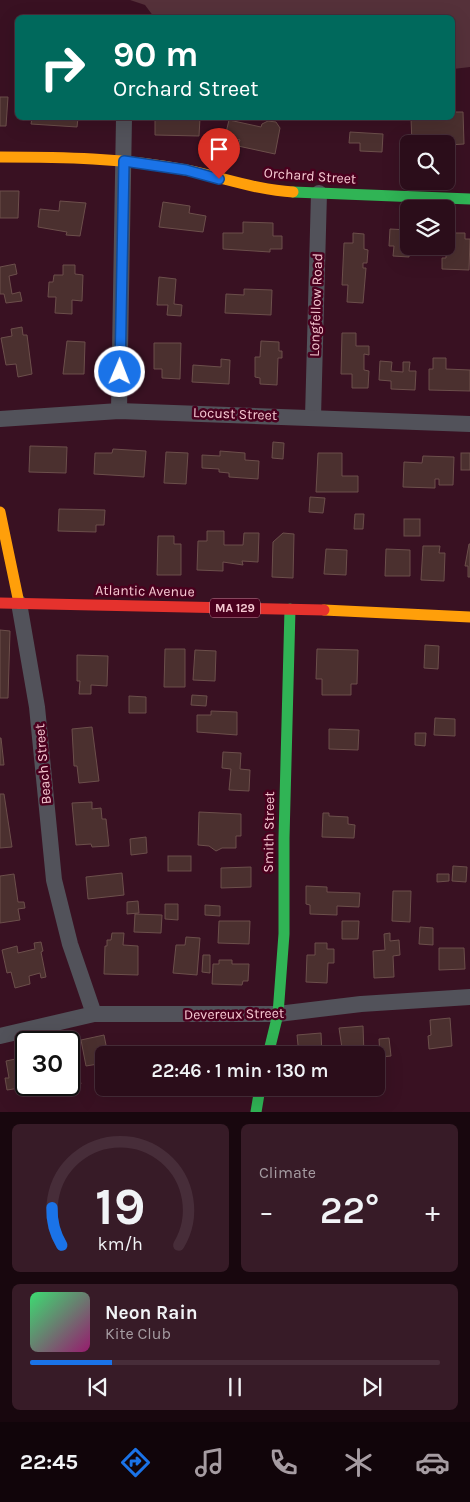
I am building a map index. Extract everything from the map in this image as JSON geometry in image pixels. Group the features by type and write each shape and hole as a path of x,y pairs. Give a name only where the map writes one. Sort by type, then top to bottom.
{"street":[{"path":"119,411 124,120"},
{"name":"Orchard Street","path":"0,157 53,157 124,161 186,170 274,191 470,199"},
{"name":"Longfellow Road","path":"313,417 319,194"},
{"name":"Locust Street","path":"0,419 119,411 470,424"},
{"name":"Beach Street","path":"0,512 19,603 37,707 54,880 70,944 94,1014"},
{"name":"Atlantic Avenue","path":"0,603 290,609 470,617"},
{"name":"Smith Street","path":"270,1046 278,1014 284,934 284,838 290,609"},
{"name":"Devereux Street","path":"0,1036 94,1014 278,1014 361,1004 470,997"},
{"path":"256,1112 259,1096"}],"shaded area":[{"path":"130,0 470,0 470,67 455,69 455,15 152,15 145,5"}],"building":[{"path":"0,97 8,97 6,126 0,126"},
{"path":"455,112 463,112 464,144 455,145 455,135 412,135 411,120 455,120"},
{"path":"32,120 78,120 77,127 31,124"},
{"path":"155,120 200,120 199,136 155,135"},
{"path":"229,120 261,127 262,124 268,121 276,122 280,128 275,154 238,146 240,140 225,137"},
{"path":"350,132 383,134 382,152 360,151 360,143 349,143"},
{"path":"0,191 19,191 18,218 0,218"},
{"path":"60,201 86,203 80,236 66,235 67,232 38,227 40,209 59,211"},
{"path":"163,202 190,206 189,213 206,216 203,232 159,227"},
{"path":"243,222 273,223 273,236 282,236 282,249 270,249 270,252 223,249 223,233 243,233"},
{"path":"390,229 400,230 400,255 409,255 409,257 393,256 394,246 389,246"},
{"path":"353,233 364,234 364,249 368,250 367,263 363,263 363,268 366,268 363,303 347,302 348,285 342,285 344,243 353,243"},
{"path":"455,233 465,233 465,239 470,239 469,270 442,269 442,258 446,258 446,255 455,255"},
{"path":"15,264 17,274 9,276 12,294 20,292 22,301 6,303 4,294 0,294 0,267"},
{"path":"63,265 75,265 75,274 83,275 82,301 72,300 72,314 55,313 56,297 48,297 49,282 53,282 54,275 63,275"},
{"path":"159,277 176,279 174,304 182,305 181,316 167,315 168,305 157,305"},
{"path":"244,289 272,290 271,315 225,313 226,294 244,295"},
{"path":"22,327 23,335 27,335 32,374 18,377 16,364 6,365 1,338 12,336 11,329"},
{"path":"342,333 356,333 356,346 369,346 369,355 364,354 364,370 369,371 368,388 352,388 352,374 341,374"},
{"path":"67,341 85,342 84,374 63,374"},
{"path":"261,341 279,342 279,351 282,351 282,358 278,358 277,385 260,384 260,378 255,377 255,357 260,357"},
{"path":"154,343 181,343 180,379 162,378 162,369 154,369"},
{"path":"433,358 446,358 446,369 470,370 470,391 429,390 429,369 433,369"},
{"path":"221,359 230,360 229,384 192,382 193,365 221,367"},
{"path":"380,361 392,362 391,371 403,372 403,362 410,362 409,371 416,371 415,390 391,389 391,381 379,380"},
{"path":"273,442 284,443 283,459 272,458"},
{"path":"30,446 67,447 66,473 29,472"},
{"path":"113,449 146,451 144,477 94,474 95,453 112,453"},
{"path":"220,451 245,453 245,460 259,461 258,479 229,477 229,473 219,472 219,469 202,468 202,455 220,456"},
{"path":"166,452 188,453 186,484 164,483"},
{"path":"318,453 342,453 342,476 358,476 358,492 316,492"},
{"path":"461,453 470,453 470,470 461,470"},
{"path":"423,456 454,457 453,485 439,485 439,479 435,479 435,488 403,487 404,462 422,463"},
{"path":"310,497 325,498 323,513 309,512"},
{"path":"59,509 105,510 104,525 96,525 96,532 58,531"},
{"path":"355,514 364,514 363,529 354,529"},
{"path":"404,519 420,519 420,536 404,536"},
{"path":"207,531 224,531 224,545 243,545 244,533 259,533 258,562 242,561 243,565 223,562 223,571 197,570 198,541 207,541"},
{"path":"283,533 294,534 293,578 272,577 273,542"},
{"path":"158,536 174,536 174,544 181,544 181,575 157,575"},
{"path":"469,544 470,577 468,577 468,566 465,566"},
{"path":"423,546 440,546 439,553 445,553 444,581 421,580"},
{"path":"326,549 347,550 346,575 324,574"},
{"path":"386,549 410,550 410,576 385,576"},
{"path":"0,630 10,631 8,698 0,698"},
{"path":"425,645 439,646 438,669 424,668"},
{"path":"165,649 185,649 185,687 164,687"},
{"path":"317,649 358,650 357,684 351,684 351,695 322,695 322,679 316,679"},
{"path":"195,650 216,651 215,681 193,680"},
{"path":"77,655 108,656 107,686 91,685 91,694 79,694 80,681 77,681"},
{"path":"192,695 207,696 206,706 191,705"},
{"path":"129,696 146,697 146,713 129,713"},
{"path":"211,711 237,712 237,735 197,732 197,715 211,715"},
{"path":"435,718 455,719 455,736 434,735"},
{"path":"92,727 99,781 79,783 77,766 74,766 72,729"},
{"path":"329,729 359,730 358,750 329,749"},
{"path":"415,733 426,733 425,746 415,745"},
{"path":"1,738 4,765 0,765"},
{"path":"223,752 241,753 240,769 250,770 249,791 229,790 231,769 222,768"},
{"path":"0,794 4,794 12,847 0,848"},
{"path":"92,802 92,809 101,808 102,819 106,819 109,846 92,847 91,844 76,845 72,803"},
{"path":"199,812 241,814 241,836 236,836 236,848 222,848 216,851 209,846 198,845"},
{"path":"323,813 329,813 329,816 348,817 348,824 355,825 354,838 322,837"},
{"path":"146,837 147,853 131,855 130,839"},
{"path":"168,856 191,856 191,871 168,871"},
{"path":"453,866 467,867 466,882 452,881"},
{"path":"251,867 251,887 221,888 221,868"},
{"path":"122,873 124,895 88,899 86,877"},
{"path":"14,874 18,902 24,902 25,908 18,909 20,920 0,923 0,876"},
{"path":"437,874 449,874 449,881 437,882"},
{"path":"306,886 327,887 327,892 360,893 359,907 337,906 337,915 310,914 310,905 306,904"},
{"path":"393,891 411,891 410,922 392,921"},
{"path":"138,901 139,913 127,914 127,902"},
{"path":"165,904 178,904 178,920 165,919"},
{"path":"205,905 220,906 220,916 205,915"},
{"path":"135,914 162,915 161,933 134,932"},
{"path":"219,921 250,921 249,944 218,943"},
{"path":"342,921 359,921 358,939 342,939"},
{"path":"420,927 433,928 433,945 419,944"},
{"path":"112,933 124,933 123,945 138,946 138,975 104,974 105,946 107,946 107,940 111,940"},
{"path":"390,933 390,941 399,940 400,955 393,956 394,977 374,978 373,951 385,950 384,934"},
{"path":"186,937 200,938 197,975 173,973 176,945 185,945"},
{"path":"41,942 46,977 41,978 40,973 29,976 30,984 15,988 11,972 7,973 2,950 17,946 18,953 35,949 34,943"},
{"path":"315,943 327,943 327,949 334,949 334,963 328,963 327,983 306,982 307,955 315,955"},
{"path":"439,948 464,948 465,969 439,970"},
{"path":"203,955 210,955 210,973 202,972"},
{"path":"219,960 232,960 232,964 249,964 248,981 243,981 242,985 212,984 213,964 219,964"},
{"path":"450,1018 452,1046 429,1049 428,1036 431,1035 430,1020"},
{"path":"363,1026 364,1046 342,1046 339,1028"},
{"path":"321,1033 322,1046 298,1046 297,1035"},
{"path":"104,1035 106,1046 95,1046 95,1064 86,1066 81,1040"},
{"path":"389,1038 391,1056 385,1057 385,1046 379,1046 379,1039"},
{"path":"15,1059 15,1089 7,1090 5,1078 9,1078 6,1061"}],"traffic: fast":[{"path":"293,192 470,199"},
{"path":"270,1046 278,1014 284,934 284,838 290,609"},
{"path":"256,1112 259,1096"}],"traffic: slow":[{"path":"0,157 70,158 140,163 186,170 266,189 293,192"},
{"path":"0,512 19,603"},
{"path":"324,610 470,617"}],"traffic: jam":[{"path":"0,603 324,610"}],"route":[{"path":"120,372 124,161 186,170 219,179"}]}
